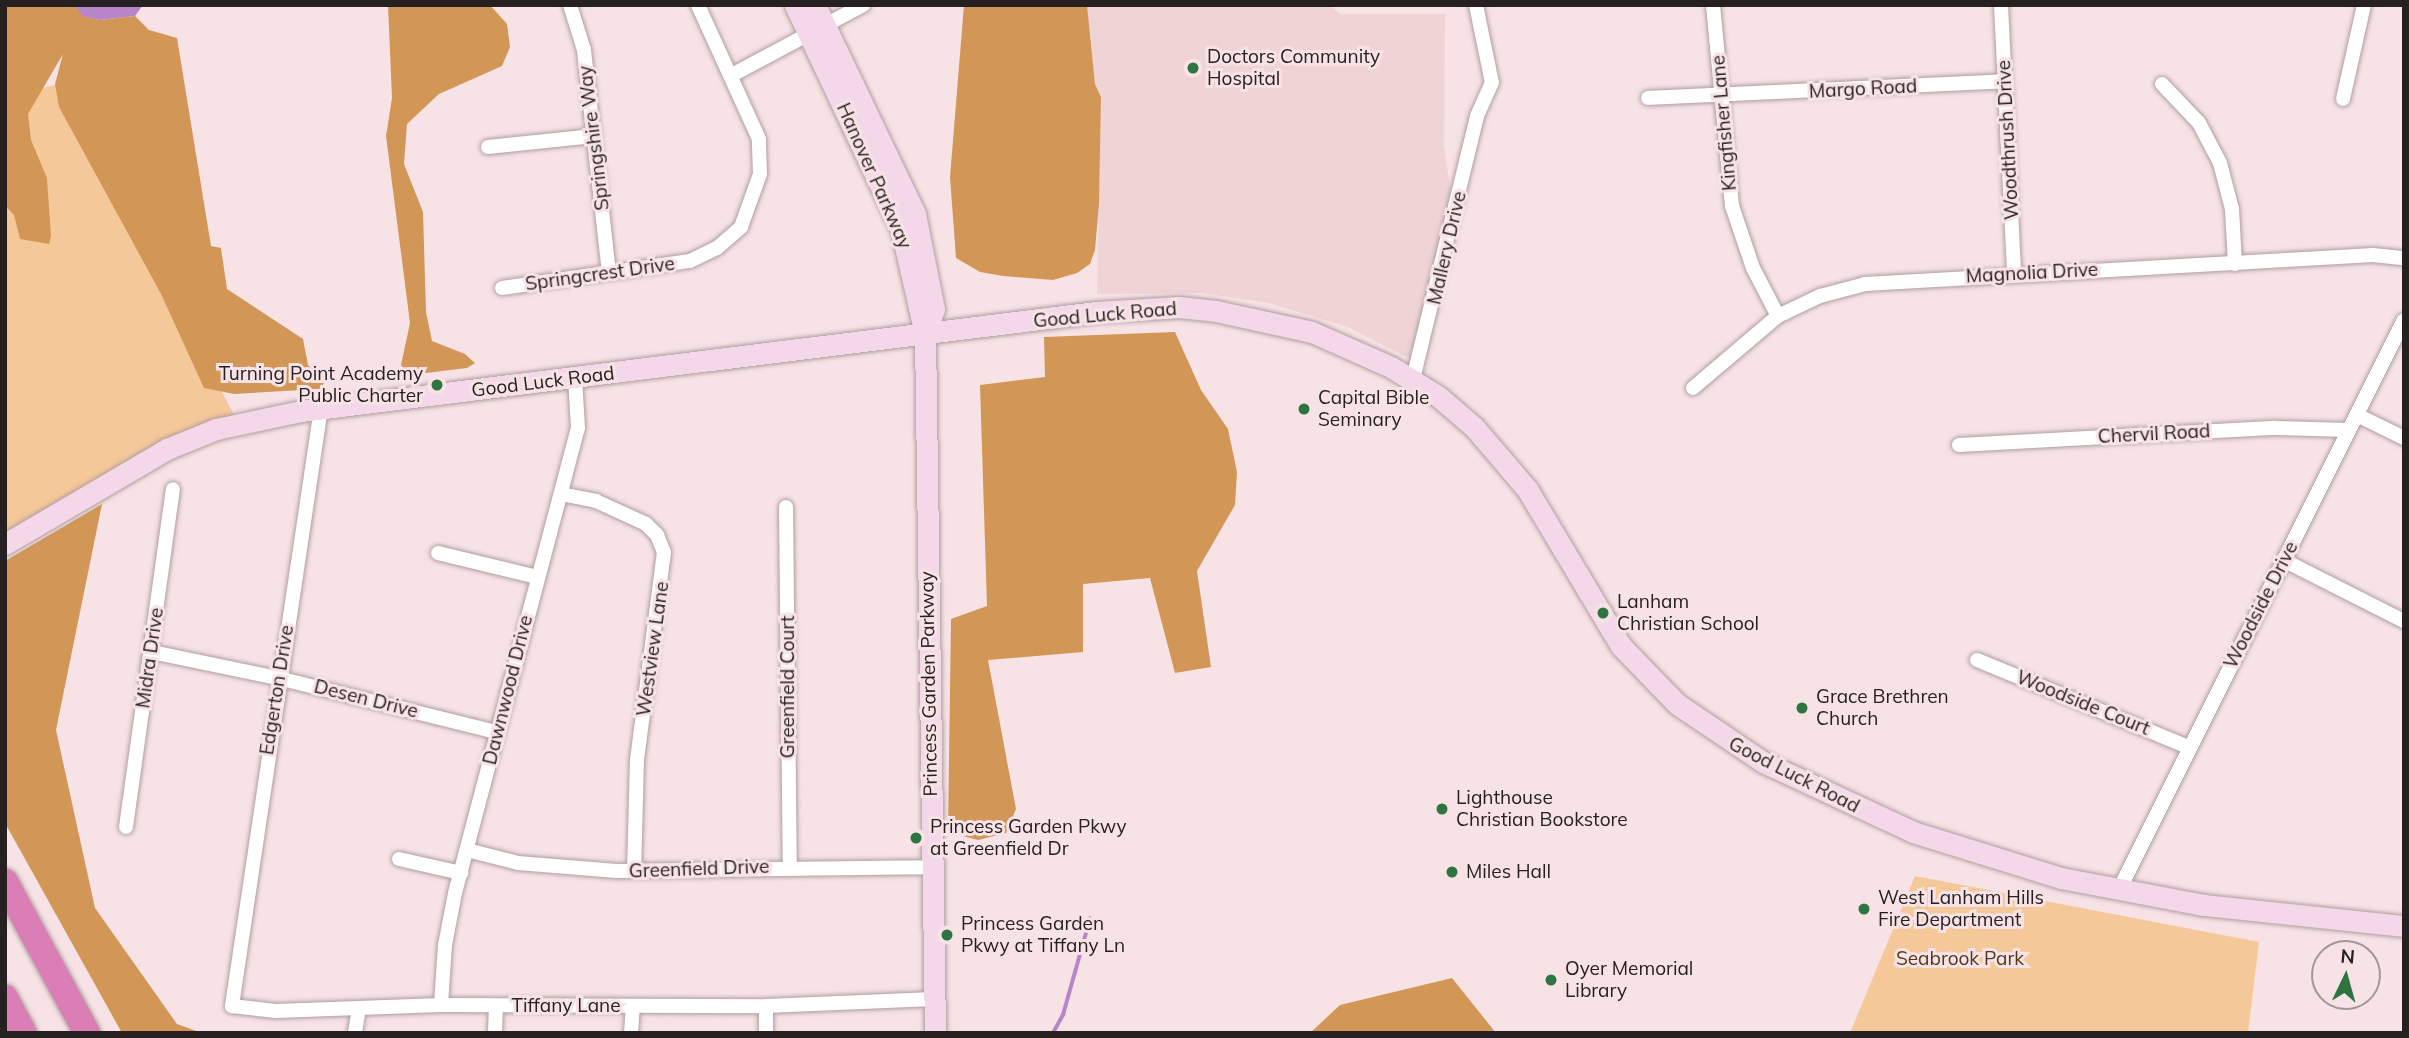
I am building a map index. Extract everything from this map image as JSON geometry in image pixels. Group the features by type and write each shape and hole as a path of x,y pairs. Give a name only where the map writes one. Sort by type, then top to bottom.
{"highway":[{"path":"5,882 87,1033"},
{"path":"5,998 24,1033"}],"main road":[{"name":"Hanover Parkway","path":"795,5 818,32 919,226 934,309 925,334"},
{"name":"Hanover Parkway","path":"815,5 818,32"},
{"name":"Good Luck Road","path":"5,544 167,449 216,429 321,408 1096,312 1179,307 1312,332 1413,379 1474,427 1507,462 1546,517 1621,646 1655,683 1703,724 1763,762 1913,832 2005,863 2119,890 2204,905 2404,926"},
{"name":"Princess Garden Parkway","path":"925,334 935,1033"}],"street":[{"name":"Springshire Way","path":"570,5 584,50 609,272"},
{"name":"Springcrest Drive","path":"502,288 690,261 727,241 746,220 760,174 761,152 755,123 698,5"},
{"path":"732,75 818,32 863,5"},
{"name":"Mallery Drive","path":"1413,379 1477,116 1492,83 1476,5"},
{"name":"Kingfisher Lane","path":"1713,5 1732,206 1753,268 1777,316"},
{"name":"Woodthrush Drive","path":"2001,5 2014,274"},
{"path":"2343,99 2364,5"},
{"name":"Margo Road","path":"1648,98 1721,97 2004,81"},
{"path":"2162,85 2199,123 2220,163 2232,209 2235,264"},
{"path":"488,147 593,136"},
{"name":"Magnolia Drive","path":"1693,388 1777,316 1820,296 1864,284 2014,274 2404,258"},
{"name":"Woodside Drive","path":"2119,890 2404,320"},
{"name":"Dawnwood Drive","path":"441,1005 445,945 461,873 580,418 575,377"},
{"name":"Edgerton Drive","path":"233,973 321,408"},
{"path":"2357,415 2404,438"},
{"name":"Chervil Road","path":"1959,445 2276,428 2349,430"},
{"name":"Midra Drive","path":"126,827 173,489"},
{"name":"Westview Lane","path":"561,494 596,501 646,524 664,552 637,759 634,870"},
{"name":"Greenfield Court","path":"786,508 790,866"},
{"path":"438,553 537,577"},
{"path":"2283,560 2404,621"},
{"name":"Desen Drive","path":"152,652 278,678 497,732"},
{"name":"Woodside Court","path":"1978,660 2189,747"},
{"name":"Greenfield Drive","path":"467,850 518,863 634,870 790,866 933,867"},
{"path":"399,859 461,873"},
{"name":"Tiffany Lane","path":"233,973 231,1001 236,1009 359,1009 441,1005 766,1006 934,999"},
{"path":"495,1033 496,1006"},
{"path":"631,1033 632,1006"},
{"path":"766,1006 766,1033"},
{"path":"355,1033 359,1009"}],"shaded area":[{"path":"5,5 73,5 84,16 99,20 135,16 149,30 177,38 211,246 221,248 227,289 303,339 308,365 325,382 319,389 234,394 204,388 161,294 59,107 55,84 63,54 28,114 31,140 47,178 51,236 49,244 20,239 14,215 5,205"},
{"path":"73,5 143,5 135,16 99,20 83,16"},
{"path":"388,5 490,5 507,24 510,47 502,66 439,94 407,124 404,164 423,212 426,312 432,341 465,354 475,363 467,368 409,375 401,365 410,323 386,136 392,98"},
{"path":"964,5 1087,5 1095,84 1101,97 1099,204 1095,250 1090,264 1077,273 1053,280 1003,276 980,272 956,258 950,177"},
{"path":"1087,5 1330,5 1340,14 1445,14 1444,145 1454,219 1418,363 1348,327 1269,303 1202,293 1097,294 1101,97 1095,84"},
{"path":"1175,332 1201,390 1228,429 1237,472 1235,505 1197,571 1211,667 1175,673 1150,578 1083,584 1083,652 988,660 1016,809 1006,833 978,840 948,832 951,619 987,606 980,385 1045,377 1044,337"},
{"path":"102,504 56,730 95,908 177,1024 202,1033 122,1033 5,823 5,561"},
{"path":"1452,978 1496,1033 1310,1033 1340,1005"}],"green space":[{"path":"58,84 239,424 216,429 5,544 5,98"},
{"name":"Seabrook Park","path":"1915,876 2259,942 2248,1033 1850,1033"}],"waterway":[{"path":"1053,1033 1063,1015 1090,919"}],"place":[{"name":"Doctors Community Hospital","path":"1193,68"},
{"name":"Turning Point Academy Public Charter","path":"437,385"},
{"name":"Capital Bible Seminary","path":"1304,409"},
{"name":"Lanham Christian School","path":"1603,613"},
{"name":"Grace Brethren Church","path":"1802,708"},
{"name":"Lighthouse Christian Bookstore","path":"1442,809"},
{"name":"Princess Garden Pkwy at Greenfield Dr","path":"916,838"},
{"name":"Miles Hall","path":"1452,872"},
{"name":"West Lanham Hills Fire Department","path":"1864,909"},
{"name":"Princess Garden Pkwy at Tiffany Ln","path":"947,935"},
{"name":"Oyer Memorial Library","path":"1551,980"}]}
